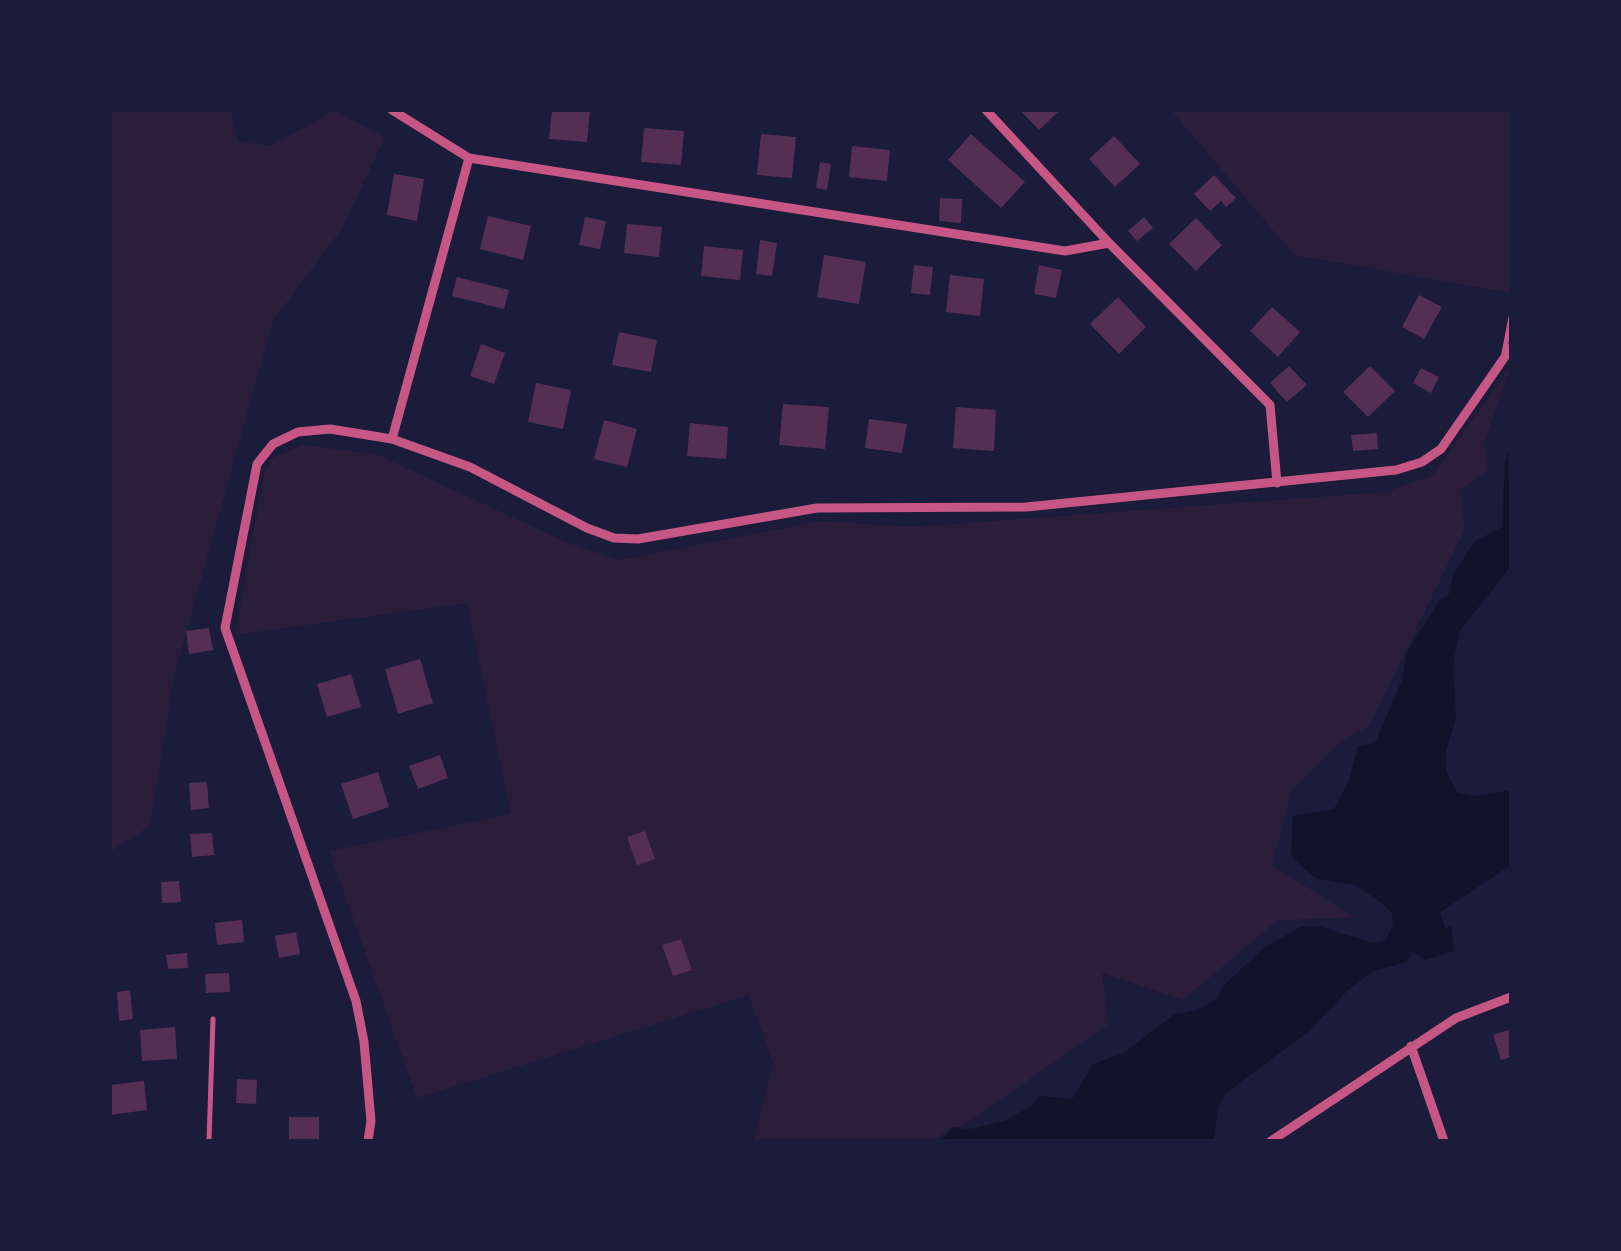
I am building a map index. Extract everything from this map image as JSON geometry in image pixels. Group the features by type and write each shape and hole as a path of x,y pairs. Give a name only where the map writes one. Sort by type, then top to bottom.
{"street":[{"path":"392,110 469,158 1066,251 1109,244"},
{"path":"986,110 1109,244 1270,405 1277,483"},
{"path":"392,440 469,158"},
{"path":"368,1141 366,1062 356,1002 225,628 257,464 272,444 298,432 330,429 392,440 470,466 587,528 638,539 816,508 1026,507 1396,470 1422,462 1441,449 1507,351"},
{"path":"1271,1141 1456,1018 1511,997"},
{"path":"1411,1046 1444,1141"}],"lane":[{"path":"1507,351 1511,317"},
{"path":"209,1141 213,1019"}],"shaded area":[{"path":"110,110 231,110 238,141 271,146 335,110 385,138 341,230 273,321 174,677 150,826 110,852"},
{"path":"1171,110 1511,110 1511,293 1294,255"},
{"path":"1511,366 1484,444 1488,470 1460,491 1465,529 1369,726 1343,740 1292,790 1272,865 1356,918 1278,920 1183,1000 1102,973 1109,1024 961,1127 952,1127 933,1141 753,1141 773,1063 749,995 417,1098 329,851 511,814 467,603 235,635 264,474 272,458 303,445 376,454 568,543 619,560 821,521 911,527 1386,492 1433,475"},
{"path":"1511,448 1511,566 1459,632 1453,665 1456,717 1446,752 1446,771 1457,792 1475,796 1511,790 1511,865 1440,912 1445,928 1451,926 1454,951 1425,960 1413,952 1406,962 1372,972 1347,991 1309,1031 1226,1093 1218,1107 1214,1141 934,1141 945,1137 953,1127 965,1130 1004,1121 1031,1106 1040,1096 1072,1099 1093,1064 1124,1053 1175,1014 1197,1010 1217,999 1222,987 1264,948 1300,927 1319,926 1372,943 1386,940 1393,925 1392,913 1382,903 1355,885 1315,878 1291,856 1293,816 1334,809 1349,780 1358,746 1375,743 1402,680 1406,654 1440,600 1449,594 1453,575 1474,542 1502,527 1505,461"}],"building":[{"path":"552,110 590,110 587,142 549,139"},
{"path":"1020,110 1056,110 1058,112 1039,130"},
{"path":"644,128 684,131 681,165 641,162"},
{"path":"761,134 796,137 792,178 757,175"},
{"path":"971,134 1025,182 1001,208 948,160"},
{"path":"1114,136 1140,164 1115,187 1089,159"},
{"path":"852,146 890,150 887,181 849,177"},
{"path":"820,162 831,164 827,190 816,188"},
{"path":"394,174 424,179 417,221 387,215"},
{"path":"1214,175 1236,198 1226,207 1221,201 1210,211 1194,194"},
{"path":"940,198 962,199 961,223 939,221"},
{"path":"488,216 531,226 523,260 480,249"},
{"path":"585,217 606,221 600,249 579,245"},
{"path":"1144,217 1153,228 1137,241 1128,231"},
{"path":"1196,218 1222,245 1196,271 1169,244"},
{"path":"627,224 662,227 659,257 624,253"},
{"path":"760,240 777,243 772,276 756,274"},
{"path":"704,246 743,250 740,280 701,276"},
{"path":"824,255 866,262 859,304 817,297"},
{"path":"914,265 933,267 930,295 911,293"},
{"path":"1039,265 1062,270 1056,298 1034,294"},
{"path":"950,275 984,279 980,316 946,312"},
{"path":"457,277 509,290 504,309 452,296"},
{"path":"1419,295 1442,307 1424,339 1402,327"},
{"path":"1118,297 1146,327 1119,354 1090,324"},
{"path":"1272,307 1300,332 1278,357 1250,331"},
{"path":"619,332 657,340 651,372 612,365"},
{"path":"481,344 505,353 494,384 470,376"},
{"path":"1289,366 1307,385 1287,402 1270,383"},
{"path":"1370,366 1395,391 1368,417 1343,392"},
{"path":"1421,368 1439,377 1431,393 1413,383"},
{"path":"536,383 571,390 563,429 528,422"},
{"path":"783,404 829,407 825,449 779,445"},
{"path":"956,407 996,410 994,451 953,448"},
{"path":"869,419 907,424 902,453 865,448"},
{"path":"604,420 637,429 627,467 594,459"},
{"path":"690,423 728,427 726,459 687,456"},
{"path":"1377,433 1378,449 1353,451 1351,435"},
{"path":"209,628 213,650 189,654 186,631"},
{"path":"420,659 433,703 398,714 385,669"},
{"path":"351,674 361,707 327,717 317,684"},
{"path":"440,755 448,778 418,789 409,766"},
{"path":"378,772 389,807 353,819 341,784"},
{"path":"207,782 209,808 191,810 189,783"},
{"path":"645,831 655,859 637,865 627,837"},
{"path":"212,833 214,855 192,857 190,834"},
{"path":"179,881 181,902 162,903 161,882"},
{"path":"242,920 244,942 217,945 215,923"},
{"path":"296,932 300,954 279,958 275,936"},
{"path":"681,939 692,970 673,976 662,945"},
{"path":"187,953 188,968 168,969 166,955"},
{"path":"229,973 230,992 206,993 205,974"},
{"path":"130,990 133,1019 119,1021 117,992"},
{"path":"175,1027 177,1059 142,1061 140,1030"},
{"path":"1511,1029 1511,1057 1501,1060 1493,1035"},
{"path":"237,1079 257,1080 256,1104 236,1103"},
{"path":"144,1081 147,1110 110,1115 110,1085"},
{"path":"289,1117 319,1117 319,1141 289,1141"}]}
